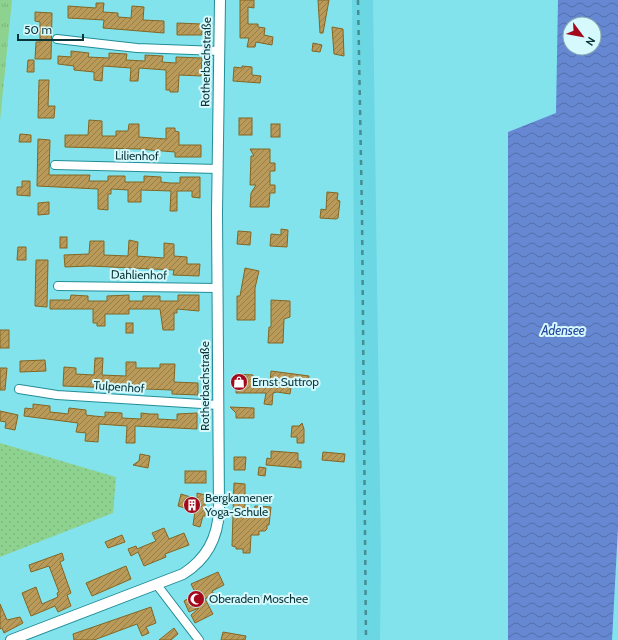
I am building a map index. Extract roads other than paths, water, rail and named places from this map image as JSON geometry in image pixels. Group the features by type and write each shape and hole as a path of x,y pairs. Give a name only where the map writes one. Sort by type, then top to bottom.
{"street":[{"name":"Rotherbachstraße","path":"11,640 183,574 193,568 207,553 216,534 219,510 218,170 220,0"},
{"path":"57,39 137,48 219,50"},
{"name":"Lilienhof","path":"55,165 218,170"},
{"name":"Dahlienhof","path":"58,286 218,288"},
{"name":"Tulpenhof","path":"19,389 57,395 218,406"},
{"path":"157,585 199,640"}],"water":[{"name":"Adensee","path":"558,0 618,0 618,528 612,640 508,640 508,132 556,113"}],"railway":[{"path":"358,0 362,215 366,640"}],"place":[{"name":"Ernst Suttrop","path":"239,382"},
{"name":"Bergkamener Yoga-Schule","path":"192,505"},
{"name":"Oberaden Moschee","path":"196,599"}]}
